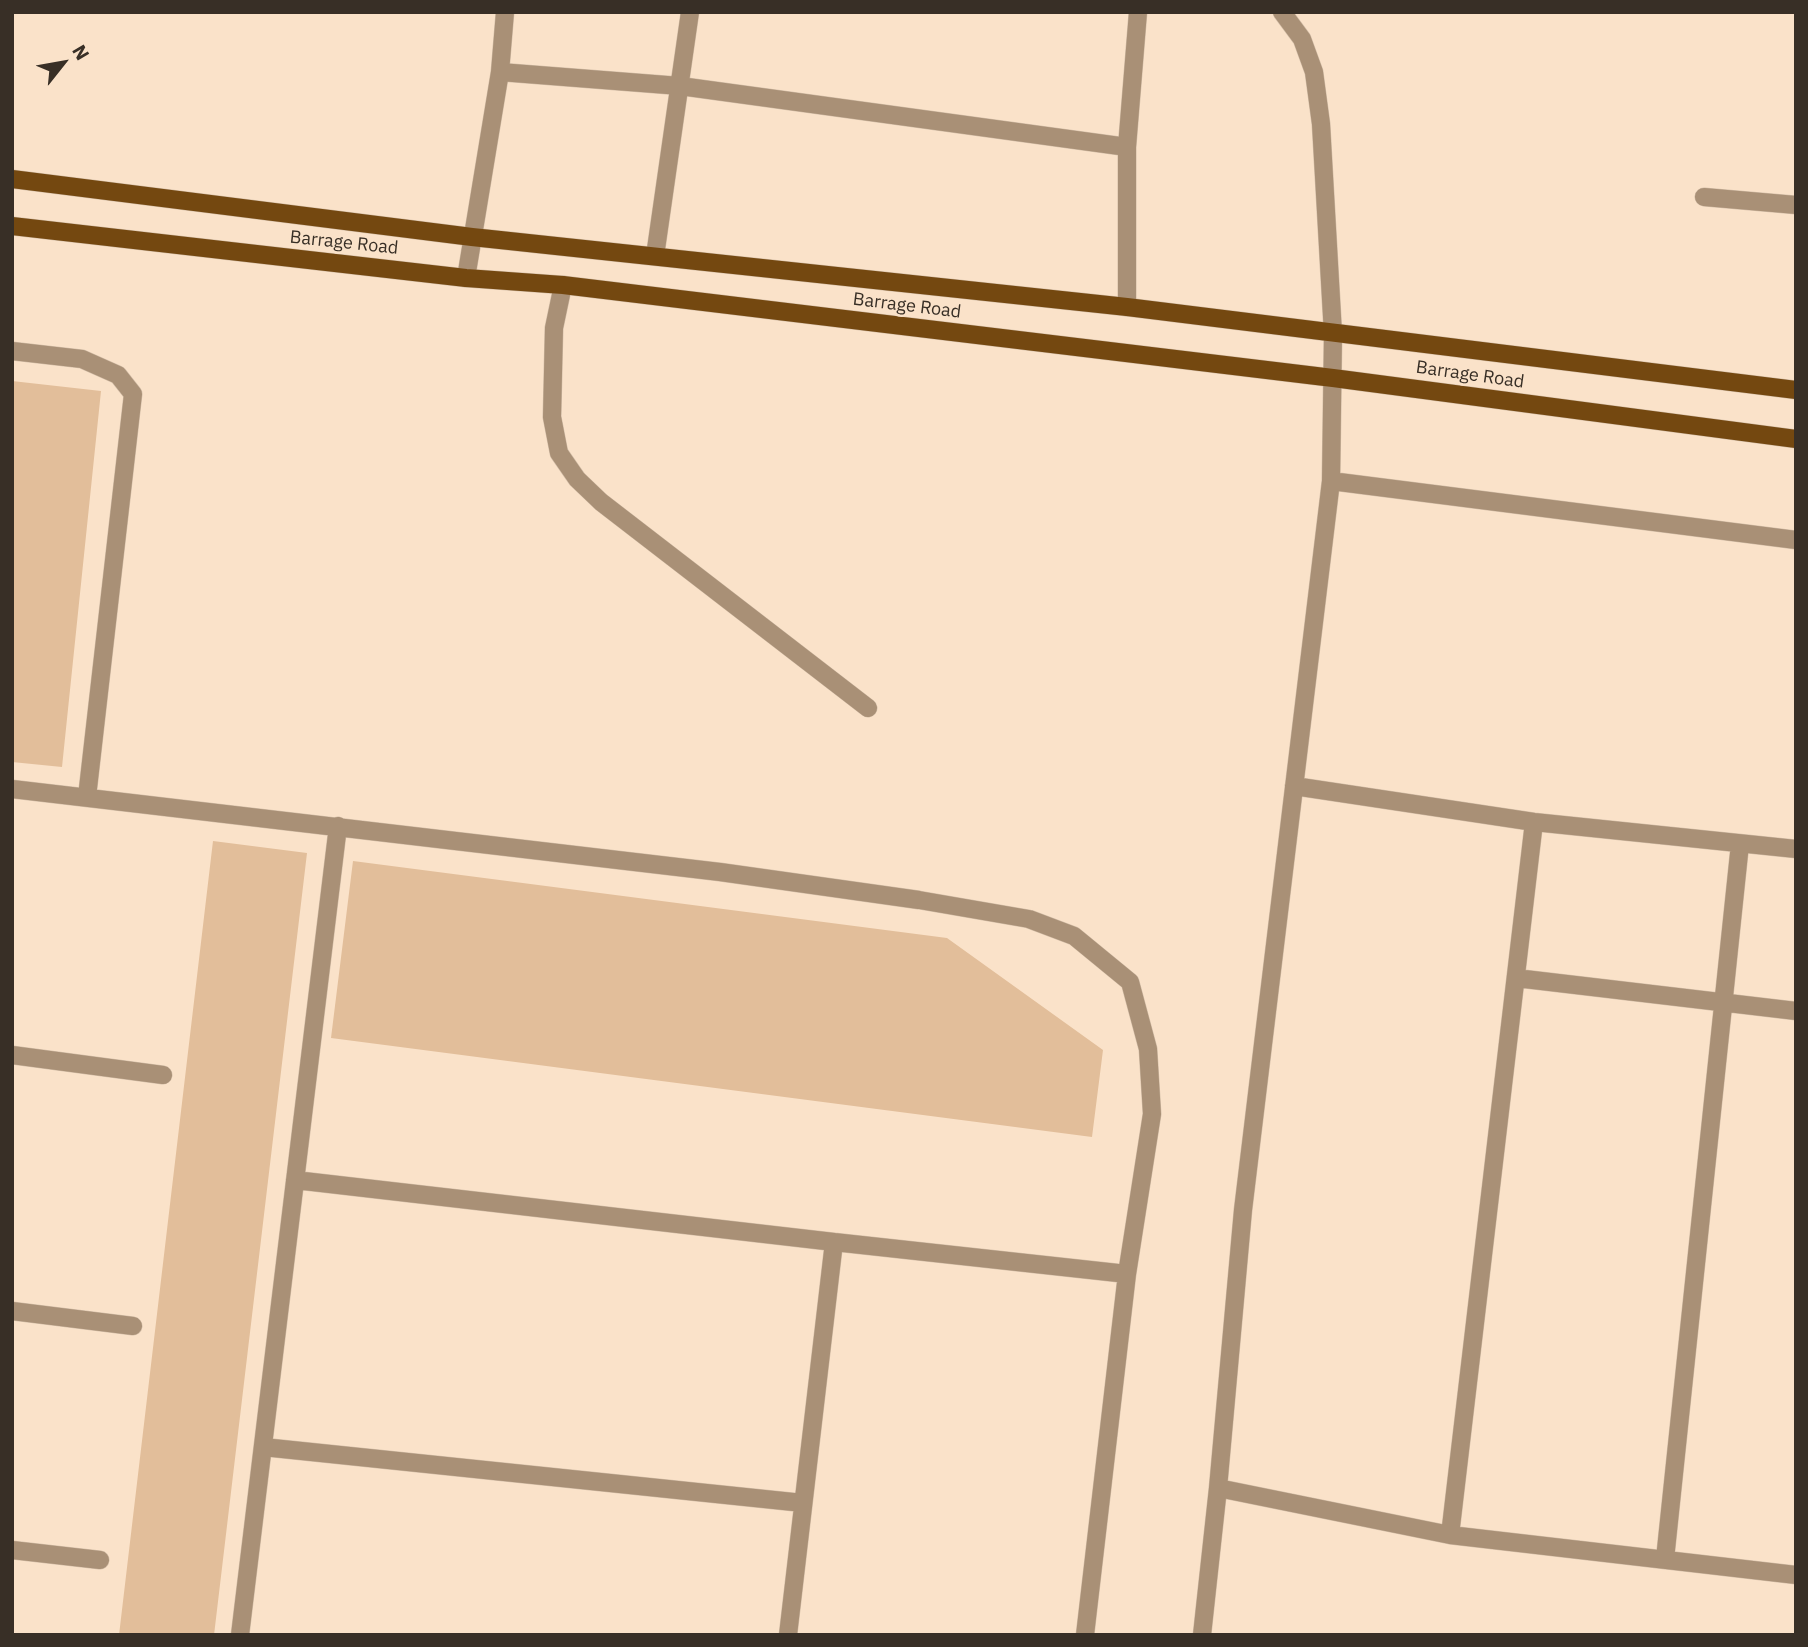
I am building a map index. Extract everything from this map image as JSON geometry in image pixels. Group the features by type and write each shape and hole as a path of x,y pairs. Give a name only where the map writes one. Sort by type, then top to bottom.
{"main road":[{"name":"Barrage Road","path":"12,179 472,237 1127,307 1796,390"},
{"name":"Barrage Road","path":"12,226 466,278 563,285 1333,378 1796,439"}],"street":[{"path":"466,278 500,72 505,12"},
{"path":"655,256 690,12"},
{"path":"1127,307 1127,147 1138,12"},
{"path":"1202,1635 1243,1210 1331,481 1333,334 1321,124 1314,72 1302,39 1282,12"},
{"path":"500,72 680,86 1127,147"},
{"path":"1704,197 1796,205"},
{"path":"563,285 554,328 552,416 559,453 577,479 601,502 868,708"},
{"path":"12,351 82,359 118,375 134,394 87,797"},
{"path":"1331,481 1796,540"},
{"path":"1294,786 1534,822 1796,849"},
{"path":"12,789 707,870 919,900 1029,919 1074,936 1130,982 1148,1049 1153,1114 1127,1274 1085,1635"},
{"path":"1450,1535 1534,822"},
{"path":"240,1635 338,826"},
{"path":"1665,1559 1740,844"},
{"path":"1516,978 1796,1011"},
{"path":"12,1055 163,1074"},
{"path":"295,1180 1127,1274"},
{"path":"788,1635 834,1242"},
{"path":"12,1311 133,1326"},
{"path":"263,1447 803,1503"},
{"path":"1218,1489 1450,1535 1796,1575"},
{"path":"12,1550 100,1560"}],"shaded area":[{"path":"12,381 101,391 62,767 12,762"},
{"path":"213,841 307,853 214,1635 119,1635"},
{"path":"353,861 947,938 1103,1050 1092,1137 331,1038"}]}
